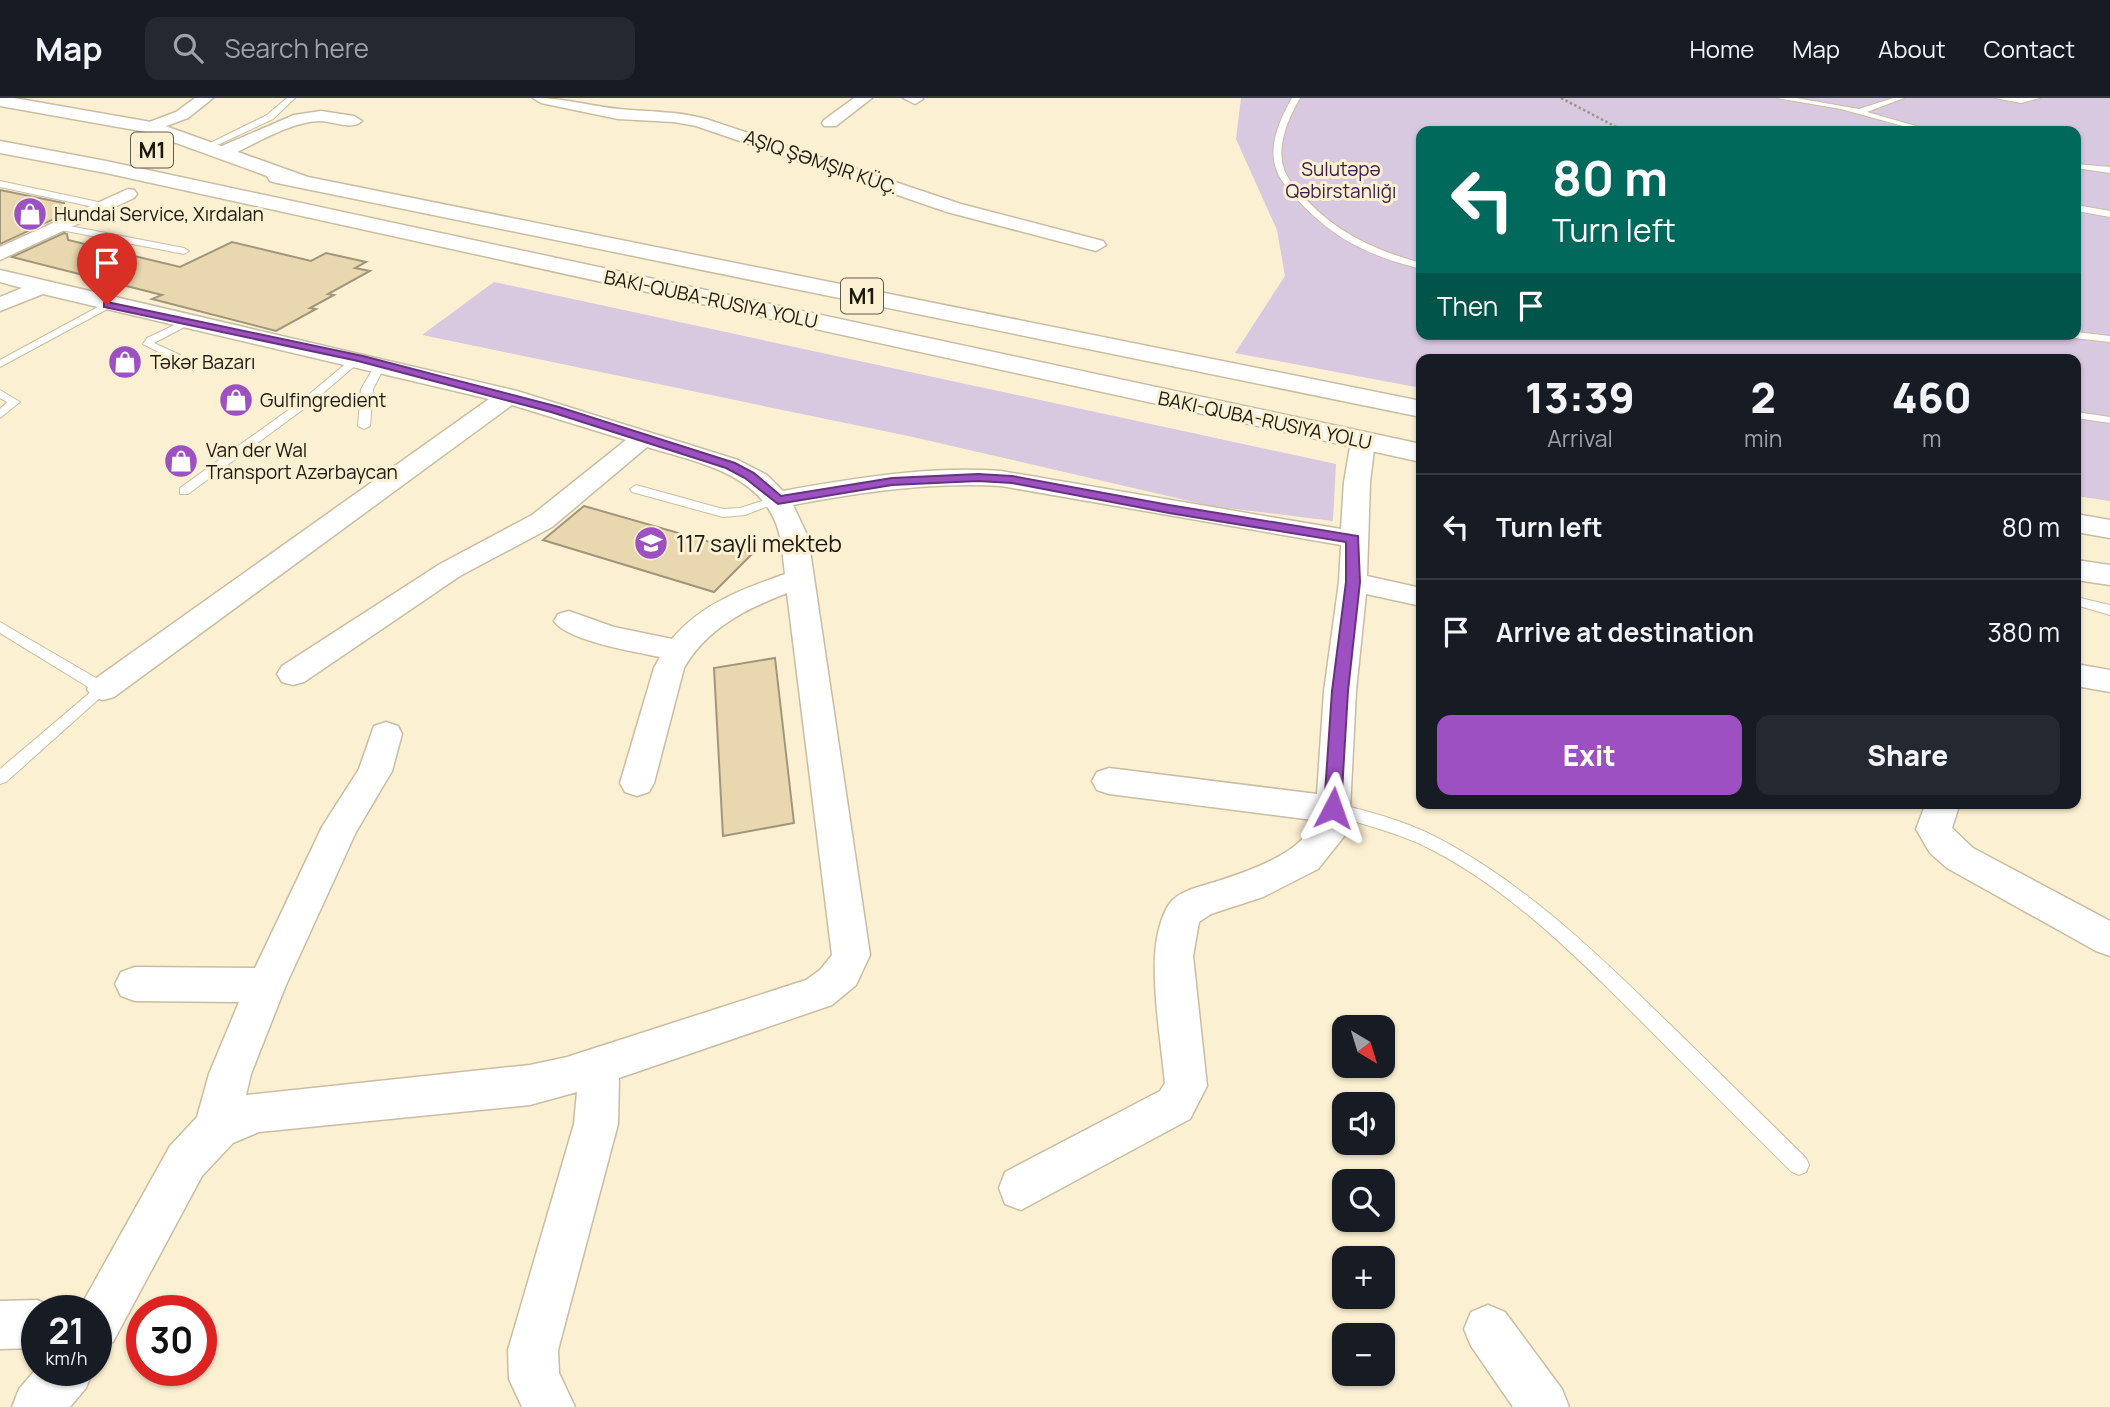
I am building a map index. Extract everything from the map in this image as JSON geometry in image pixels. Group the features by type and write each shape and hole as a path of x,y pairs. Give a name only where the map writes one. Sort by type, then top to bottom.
{"highway":[{"path":"0,101 150,127 304,183"},
{"name":"M1","path":"0,147 414,234 1416,452"},
{"name":"M1","path":"166,153 1416,409"},
{"path":"0,168 128,194 414,234"},
{"path":"2081,524 2110,528"},
{"path":"2081,571 2110,575"}],"street":[{"path":"150,127 182,115 205,98"},
{"path":"541,98 618,114 693,120 807,156 954,208 1096,245"},
{"path":"830,123 864,98"},
{"path":"214,150 300,118 321,116 354,121"},
{"path":"807,156 831,150"},
{"path":"0,254 128,194"},
{"path":"0,276 107,305 370,361 509,397 644,437 749,475 778,500 791,527 851,955 845,972 832,985 818,993 599,1067 530,1085 259,1112 237,1117 216,1127 200,1142 112,1297"},
{"path":"0,305 41,287"},
{"path":"103,689 509,397"},
{"path":"293,674 450,570 542,521 644,437"},
{"path":"1021,1188 1175,1105 1186,1086 1174,956 1177,932 1184,913 1198,903 1250,886 1305,859 1328,834 1333,808 1340,691 1353,582 1357,482 1363,441"},
{"path":"778,500 892,481 978,477 1012,480 1353,539"},
{"path":"637,782 669,668 677,650 720,611 798,579"},
{"path":"1353,582 1416,596"},
{"path":"569,621 608,636 677,650"},
{"path":"2081,676 2110,681"},
{"path":"216,1127 230,1074 266,985 340,827 375,771 386,734"},
{"path":"1109,781 1333,808"},
{"path":"1941,809 1934,829 1943,844 1960,858 2110,940"},
{"path":"135,984 266,985"},
{"path":"550,1407 534,1379 533,1350 596,1124 599,1067"},
{"path":"0,1325 21,1324"},
{"path":"1488,1329 1544,1407"},
{"path":"37,1407 55,1386"}],"lane":[{"path":"214,150 270,117 291,98"},
{"path":"1296,98 1282,130 1279,151 1278,161 1287,183 1315,214 1336,230 1358,242 1416,264"},
{"path":"1781,98 1809,100 1862,111 1912,126"},
{"path":"1862,111 1900,98"},
{"path":"1998,98 2021,101 2036,98"},
{"path":"2081,167 2110,170"},
{"path":"0,184 103,206"},
{"path":"2081,209 2110,214"},
{"path":"59,227 184,251"},
{"path":"0,365 107,305"},
{"path":"176,356 148,344 150,340 187,323"},
{"path":"2081,336 2110,339"},
{"path":"364,426 370,361"},
{"path":"184,491 305,403 370,361"},
{"path":"0,393 14,402 0,415"},
{"path":"2081,416 2110,420"},
{"path":"636,489 723,513 741,512 778,500"},
{"path":"2081,602 2110,610"},
{"path":"0,628 103,689 0,778"},
{"path":"1333,808 1366,814 1415,833 1462,860 1528,907 1589,958 1799,1165"}],"path":[{"path":"1561,98 1614,126"}],"green space":[{"name":"Sulutəpə Qəbirstanlığı","path":"1241,98 2110,98 2110,501 2081,497 2081,354 1416,354 1416,387 1235,353 1285,276 1277,230 1236,139"},
{"path":"494,282 1336,464 1333,521 1211,506 913,437 422,335"}],"building":[{"name":"Hundai Service, Xırdalan","path":"0,190 64,203 65,214 0,244"},
{"path":"67,234 68,240 180,267 232,242 311,261 326,253 366,262 355,268 370,271 328,294 334,295 310,308 316,309 276,331 152,299 162,295 12,257"},
{"path":"584,506 752,554 714,592 543,540"},
{"path":"775,658 794,823 723,836 714,668"}],"place":[{"name":"Hundai Service, Xırdalan","path":"30,214"},
{"name":"Təkər Bazarı","path":"125,362"},
{"name":"Gulfingredient","path":"236,400"},
{"name":"Van der Wal Transport Azərbaycan","path":"181,461"},
{"name":"117 sayli mekteb","path":"651,543"}],"route":[{"path":"107,305 359,358 555,409 730,466 749,475 778,500 854,485 978,477 1012,480 1353,539 1353,582 1340,691 1333,808"}]}
